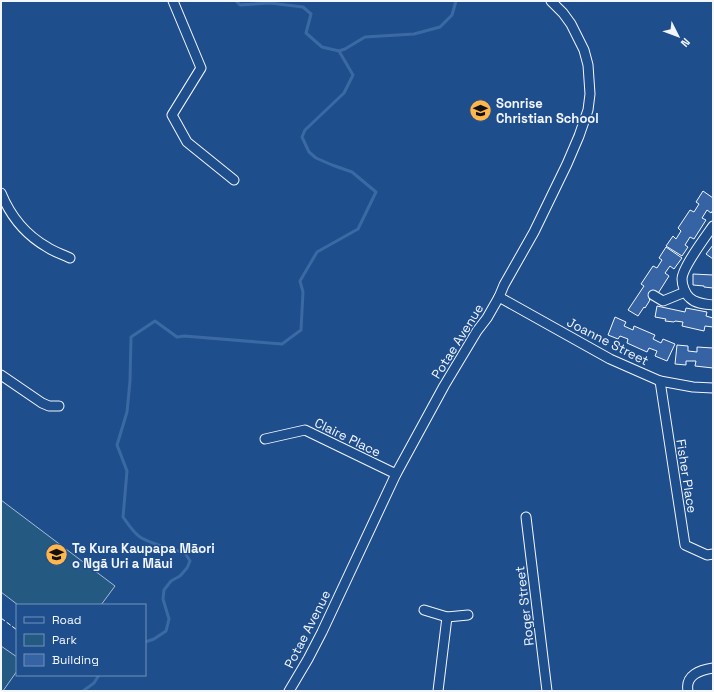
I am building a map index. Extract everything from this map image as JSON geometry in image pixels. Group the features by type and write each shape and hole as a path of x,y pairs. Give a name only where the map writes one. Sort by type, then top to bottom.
{"street":[{"path":"173,1 201,68 172,115 187,142 234,180"},
{"name":"Potae Avenue","path":"289,691 322,632 396,474 444,386 499,297 504,285 534,232 579,136 588,110 590,94 588,65 584,50 571,24 551,1"},
{"path":"1,193 6,206 17,222 47,248 70,258"},
{"path":"713,226 684,270 682,278 684,290 689,298 700,303 713,305"},
{"path":"653,295 663,302 685,292"},
{"name":"Joanne Street","path":"499,297 610,359 660,381 693,387 713,388"},
{"path":"1,375 42,403 49,406 59,406"},
{"name":"Fisher Place","path":"660,381 685,545 707,555 713,554"},
{"name":"Claire Place","path":"265,439 304,430 396,474"},
{"name":"Roger Street","path":"526,517 547,691"},
{"path":"424,610 446,617 468,615"},
{"path":"438,691 446,617"},
{"path":"688,691 687,686 691,677 702,669 713,668"}],"green space":[{"path":"1,500 115,586 102,604 17,604 1,592"},
{"path":"1,646 16,656 16,672 3,691 1,691"}],"building":[{"path":"703,191 713,198 713,210 711,213 707,210 702,218 706,220 694,239 690,237 685,245 688,247 682,256 666,246 673,236 676,239 681,231 678,228 690,210 694,212 699,204 696,202"},
{"path":"713,245 713,259 706,254"},
{"path":"666,247 682,258 674,269 670,266 665,273 669,276 657,295 653,292 645,308 644,307 638,316 628,310 644,286 641,284 653,266 657,268 662,260 659,258"},
{"path":"693,274 713,275 713,288 693,285"},
{"path":"657,306 685,312 686,308 707,312 706,316 713,318 713,327 705,326 704,331 682,326 683,322 665,321 666,319 655,317"},
{"path":"615,317 626,322 624,326 633,330 634,326 655,335 653,339 661,343 663,339 675,344 667,361 655,356 657,351 649,348 647,352 627,343 628,339 620,336 618,339 608,335"},
{"path":"677,345 688,346 688,351 697,352 697,347 713,348 713,368 695,366 696,361 686,361 686,365 675,364"}],"waterway":[{"path":"146,642 154,639 166,631 169,619 163,599 164,590 171,581 180,576 187,568 190,561 185,553 156,544 140,537 123,517 127,471 117,445 127,412 130,381 131,337 155,321 177,337 184,336 282,344 301,330 303,292 300,281 317,252 358,229 376,192 352,172 316,158 309,152 302,137 305,130 344,93 353,75 339,51 322,47 306,33 311,14 303,7 270,3 240,5 236,1"},
{"path":"339,51 365,37 414,34 440,27 452,15 456,1"},
{"path":"83,691 94,683 98,676"}],"fence":[{"path":"1,618 16,629"}],"place":[{"name":"Sonrise Christian School","path":"481,110"},
{"name":"Te Kura Kaupapa Māori o Ngā Uri a Māui","path":"56,555"}]}
